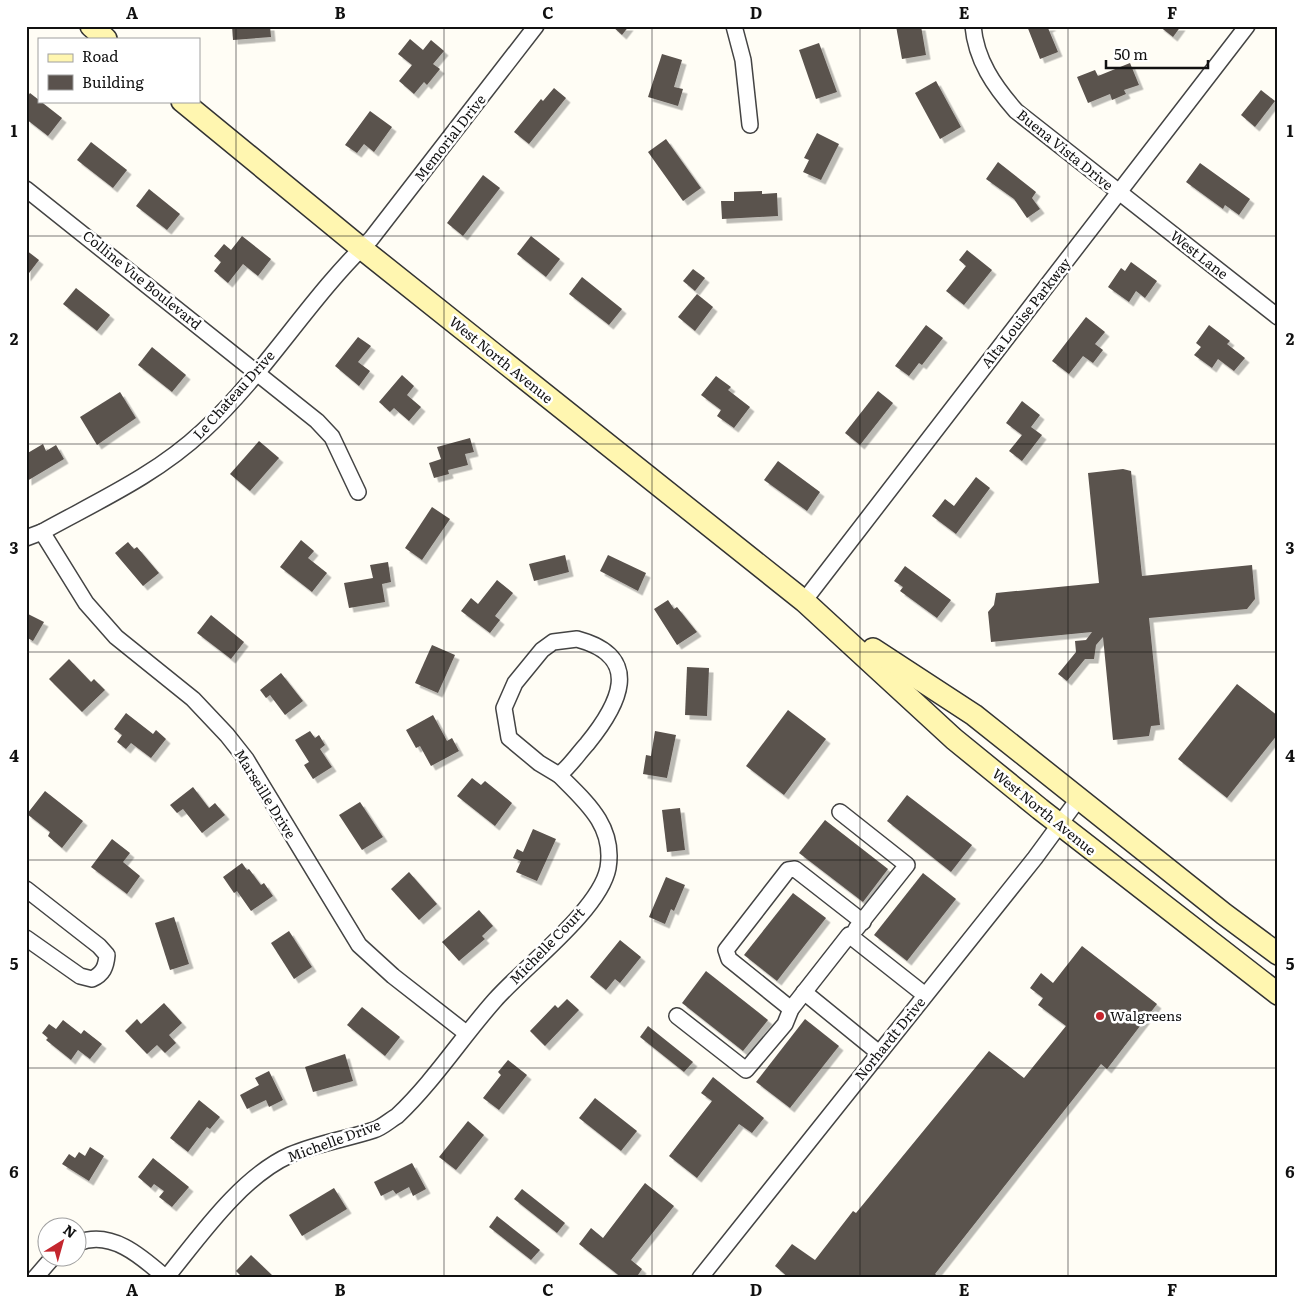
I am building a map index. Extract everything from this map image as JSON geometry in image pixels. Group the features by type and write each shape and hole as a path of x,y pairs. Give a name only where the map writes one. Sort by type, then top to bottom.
{"main road":[{"path":"90,26 105,38"},
{"name":"West North Avenue","path":"183,102 361,248 804,601 954,739 1060,825 1278,994"},
{"name":"West North Avenue","path":"822,616 974,715 1278,954"}],"street":[{"name":"Memorial Drive","path":"361,248 434,159 536,26"},
{"path":"734,26 743,60 750,125"},
{"name":"Buena Vista Drive","path":"974,26 980,56 994,85 1005,98 1028,122 1120,194"},
{"name":"Alta Louise Parkway","path":"804,601 905,468 1120,194 1247,26"},
{"name":"Colline Vue Boulevard","path":"26,188 317,421 332,437 358,492"},
{"name":"West Lane","path":"1120,194 1278,317"},
{"name":"Le Chateau Drive","path":"26,538 42,532 135,482 181,450 222,412 348,260 361,248"},
{"name":"Marseille Drive","path":"42,532 86,602 116,637 193,699 216,722 246,759 359,945 370,957 466,1033"},
{"name":"Michelle Court","path":"466,1033 498,996 572,923 596,892 608,869 609,844 602,822 559,775 539,764 510,738 504,708 515,682 542,650 553,642 577,639 593,643 608,654 617,668 620,689 615,705 602,725 573,763 559,775"},
{"name":"Norhardt Drive","path":"700,1278 1060,825 1079,798"},
{"path":"678,1016 746,1070 785,1024 791,1008 907,866 840,812"},
{"path":"791,1008 729,959 726,950 788,870 795,869 863,922"},
{"path":"26,889 99,946 107,955 106,964 100,975 92,979 80,976 26,938"},
{"path":"849,935 925,995"},
{"path":"804,992 879,1053"},
{"name":"Michelle Drive","path":"166,1278 256,1176 289,1156 317,1145 376,1129 398,1116 409,1105 466,1033"},
{"path":"88,1240 106,1239 126,1248 166,1278"},
{"path":"35,1278 45,1266"}],"building":[{"path":"232,26 270,26 271,37 233,40"},
{"path":"612,26 629,26 622,35"},
{"path":"896,26 921,26 926,55 902,59"},
{"path":"1027,26 1052,26 1048,28 1058,52 1040,59"},
{"path":"1159,26 1181,26 1173,37"},
{"path":"410,39 423,50 431,40 444,51 433,64 440,69 427,85 424,82 414,94 399,81 412,65 398,54"},
{"path":"819,43 837,92 816,99 799,50"},
{"path":"662,54 682,60 674,87 683,89 678,106 648,97"},
{"path":"1130,63 1139,85 1124,90 1126,94 1112,100 1110,94 1088,103 1077,77 1095,70 1098,76"},
{"path":"936,81 961,127 940,139 915,93"},
{"path":"554,88 566,98 529,144 514,132 541,99 543,101"},
{"path":"1261,90 1275,101 1255,127 1241,115"},
{"path":"30,93 38,99 38,102 42,102 62,118 48,136 26,119 26,99"},
{"path":"370,111 392,127 374,152 364,144 357,153 345,145"},
{"path":"817,133 839,144 821,180 803,172 809,160 804,158"},
{"path":"666,139 701,188 683,201 648,152"},
{"path":"91,142 127,170 113,188 77,160"},
{"path":"998,162 1036,192 1032,198 1040,209 1027,218 1014,199 986,179"},
{"path":"1200,163 1250,199 1239,215 1225,205 1223,209 1186,182"},
{"path":"483,175 500,188 463,236 447,223"},
{"path":"149,189 180,214 167,230 136,206"},
{"path":"762,191 762,194 777,193 778,216 722,219 721,201 734,201 734,192"},
{"path":"242,236 271,259 258,276 243,264 228,283 214,271 221,262 214,256 224,244 231,250"},
{"path":"531,236 560,259 546,277 517,254"},
{"path":"26,250 39,260 26,277"},
{"path":"967,250 992,270 964,305 946,291 966,266 959,260"},
{"path":"1131,262 1157,281 1145,298 1136,291 1129,302 1108,287 1121,268 1125,271"},
{"path":"693,269 705,278 695,291 683,281"},
{"path":"582,277 622,309 609,325 569,294"},
{"path":"76,288 110,315 97,331 63,304"},
{"path":"697,294 713,307 695,331 678,317"},
{"path":"1086,317 1105,332 1095,344 1103,350 1093,363 1083,356 1069,374 1052,361"},
{"path":"926,325 943,338 922,365 919,363 909,376 895,366"},
{"path":"1209,325 1230,341 1227,344 1245,358 1234,371 1218,359 1212,368 1194,355 1201,347 1196,343"},
{"path":"358,337 371,346 358,362 370,371 359,386 335,366"},
{"path":"152,347 186,375 172,392 138,365"},
{"path":"402,375 414,386 407,395 421,407 409,421 394,408 390,412 379,402"},
{"path":"716,376 731,387 728,390 750,407 734,428 717,416 721,410 701,395"},
{"path":"878,391 893,403 860,445 845,433"},
{"path":"120,392 136,418 97,445 80,417"},
{"path":"1022,401 1040,415 1031,427 1042,435 1022,461 1009,451 1022,435 1006,423"},
{"path":"470,438 474,452 465,454 468,465 448,470 449,474 434,478 429,463 441,459 437,447"},
{"path":"259,441 279,458 250,491 230,474"},
{"path":"43,444 46,451 56,445 64,459 27,481 26,454"},
{"path":"778,461 820,492 807,511 764,480"},
{"path":"1123,469 1131,471 1142,576 1252,565 1255,599 1247,609 1149,618 1160,725 1151,726 1149,736 1113,740 1103,637 1096,645 1094,659 1085,659 1067,681 1058,674 1076,652 1075,641 1086,640 1092,632 991,642 988,612 994,605 996,593 1099,583 1088,473"},
{"path":"976,477 990,488 956,534 932,516 945,499 954,506"},
{"path":"432,507 450,519 422,560 405,548"},
{"path":"301,540 314,551 308,558 327,573 312,592 280,567"},
{"path":"128,542 134,549 137,547 159,573 143,586 115,553"},
{"path":"565,555 569,572 534,581 529,564"},
{"path":"608,555 646,573 638,591 600,571"},
{"path":"388,562 391,582 382,584 385,602 349,608 344,583 373,578 370,565"},
{"path":"905,566 951,600 937,618 900,591 903,587 894,581"},
{"path":"497,580 513,593 495,616 500,620 490,633 461,611 471,598 478,604"},
{"path":"668,600 674,609 677,607 697,632 677,645 654,609"},
{"path":"26,613 44,622 33,641 26,637"},
{"path":"211,615 244,642 231,659 197,633"},
{"path":"432,645 455,655 438,693 415,683"},
{"path":"69,659 91,682 94,679 105,690 82,712 49,679"},
{"path":"687,667 709,668 707,716 685,715"},
{"path":"281,673 303,701 285,715 270,695 266,698 260,690"},
{"path":"1237,684 1278,716 1278,734 1227,798 1178,759"},
{"path":"788,710 826,739 784,795 746,766"},
{"path":"126,713 153,734 156,730 166,739 151,758 131,743 126,749 117,742 122,735 114,729"},
{"path":"433,715 447,741 452,738 459,751 431,766 420,746 416,748 406,730"},
{"path":"310,731 315,738 319,735 325,745 320,749 332,767 313,779 304,765 309,762 295,740"},
{"path":"655,731 676,735 667,778 643,774 646,755 651,756"},
{"path":"472,778 481,785 485,781 512,803 495,826 457,796"},
{"path":"193,787 209,808 215,803 225,815 202,833 183,809 177,813 170,805"},
{"path":"45,791 83,821 62,848 48,836 50,832 27,814"},
{"path":"907,795 972,845 951,872 887,821"},
{"path":"360,802 383,837 362,850 339,815"},
{"path":"680,808 685,850 667,852 662,810"},
{"path":"825,820 888,869 863,902 799,853"},
{"path":"533,829 556,839 537,881 516,872 521,861 513,858 517,849 523,852"},
{"path":"112,839 130,853 123,862 140,876 127,894 91,867"},
{"path":"242,863 261,885 264,883 273,896 251,911 237,891 234,893 223,877"},
{"path":"409,872 437,904 419,920 391,889"},
{"path":"923,873 956,899 907,961 874,935"},
{"path":"666,877 685,885 674,911 671,909 665,924 649,917"},
{"path":"793,893 826,918 777,981 744,955"},
{"path":"479,910 493,926 482,936 485,939 459,961 442,942"},
{"path":"174,917 189,964 170,970 155,923"},
{"path":"289,931 312,967 294,979 271,943"},
{"path":"620,940 641,957 620,983 615,979 606,990 590,977"},
{"path":"1082,946 1157,1004 1107,1069 1101,1064 935,1274 940,1278 789,1278 775,1266 792,1244 815,1260 853,1211 856,1213 989,1051 1024,1078 1066,1026 1038,1005 1043,998 1030,988 1041,973 1053,983"},
{"path":"706,971 768,1020 743,1051 682,1003"},
{"path":"567,999 579,1010 545,1046 530,1031 555,1005 558,1008"},
{"path":"164,1003 182,1023 169,1035 176,1043 165,1053 157,1045 147,1054 125,1031 137,1019 141,1024"},
{"path":"362,1007 400,1037 385,1056 347,1025"},
{"path":"805,1019 839,1046 790,1108 756,1082"},
{"path":"63,1020 81,1034 84,1030 102,1044 90,1059 78,1050 71,1060 46,1040 48,1038 42,1033 49,1024 56,1029"},
{"path":"648,1026 693,1062 684,1072 640,1037"},
{"path":"345,1054 353,1081 313,1092 305,1067"},
{"path":"508,1060 527,1075 499,1110 483,1098 501,1075 498,1072"},
{"path":"269,1071 283,1100 269,1107 266,1100 247,1109 240,1095 259,1085 255,1078"},
{"path":"713,1077 764,1118 752,1133 739,1124 697,1178 669,1156 712,1101 701,1093"},
{"path":"595,1098 637,1131 621,1151 579,1118"},
{"path":"199,1100 220,1117 210,1129 207,1127 188,1152 170,1138"},
{"path":"468,1121 484,1135 456,1170 439,1157"},
{"path":"90,1147 104,1156 89,1181 62,1164 69,1154 75,1158 79,1152 85,1156"},
{"path":"153,1158 189,1187 172,1207 159,1197 164,1191 154,1184 151,1188 138,1177"},
{"path":"412,1163 426,1189 413,1196 409,1187 396,1194 393,1190 381,1196 374,1182"},
{"path":"645,1183 674,1206 631,1260 642,1269 636,1278 622,1278 579,1244 591,1228 603,1238"},
{"path":"334,1188 347,1209 302,1236 289,1215"},
{"path":"522,1189 565,1223 557,1233 514,1199"},
{"path":"497,1216 540,1250 531,1260 489,1227"},
{"path":"251,1255 275,1278 243,1278 236,1271"}],"place":[{"name":"Walgreens","path":"1100,1016"}]}
